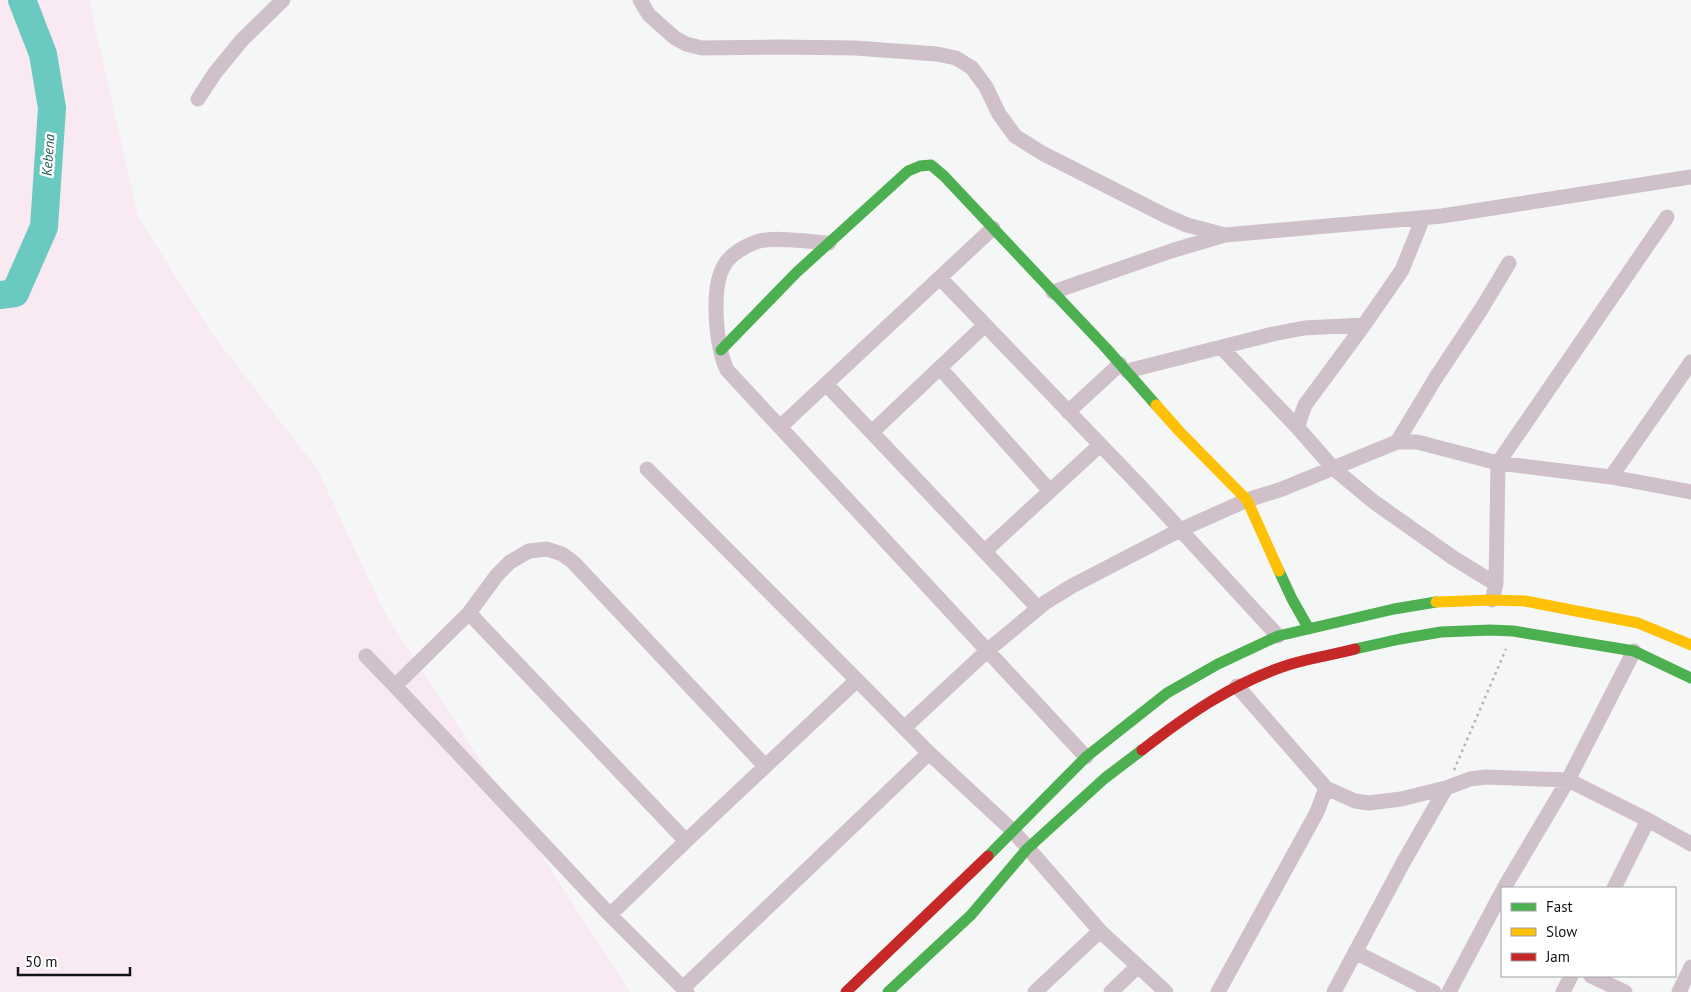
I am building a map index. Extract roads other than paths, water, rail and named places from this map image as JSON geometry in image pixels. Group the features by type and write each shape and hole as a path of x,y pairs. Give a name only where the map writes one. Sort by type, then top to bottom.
{"main road":[{"path":"721,350 797,272 908,171 930,165 944,176 1124,367 1180,432 1246,500 1308,629"},
{"path":"846,992 1013,831 1086,757 1167,692 1218,664 1278,636 1394,609 1438,602 1492,600 1525,601 1638,623 1691,645"},
{"path":"888,992 971,915 1027,849 1105,778 1184,718 1237,686 1288,665 1400,639 1441,632 1490,630 1513,631 1634,652 1691,678"}],"street":[{"path":"198,99 215,73 242,40 283,0"},
{"path":"640,0 649,15 674,38 686,44 702,48 854,48 937,54 956,58 972,68 986,87 999,114 1016,136 1042,152 1164,216 1188,225 1225,234"},
{"path":"1053,292 1225,234 1423,218 1691,177"},
{"path":"1492,600 1496,584 1498,463 1667,217"},
{"path":"1298,428 1305,405 1402,270 1423,218"},
{"path":"780,427 993,228"},
{"path":"829,243 779,240 757,242 736,252 724,265 717,285 716,308 721,350 727,370 1086,757"},
{"path":"1397,442 1509,263"},
{"path":"940,278 1100,445 1278,636"},
{"path":"872,432 985,325"},
{"path":"1068,412 1124,367 1304,328 1364,325"},
{"path":"1221,347 1334,468 1374,502 1455,559 1496,584"},
{"path":"1611,477 1691,362"},
{"path":"940,368 1050,491"},
{"path":"826,384 1038,608"},
{"path":"904,728 988,650 1038,608 1072,586 1180,530 1246,500 1282,489 1397,442 1417,442 1498,463 1611,477 1691,492"},
{"path":"985,551 1100,445"},
{"path":"647,469 929,754 1013,831 1100,931 1166,992"},
{"path":"395,686 469,613 497,575 510,562 529,551 547,549 562,554 573,562 765,766"},
{"path":"469,613 686,841"},
{"path":"1505,887 1568,780 1634,652"},
{"path":"366,656 610,915 685,990 929,754"},
{"path":"610,915 857,680"},
{"path":"1237,686 1326,788 1356,801 1369,802 1402,799 1446,788 1470,779 1485,777 1568,780 1691,844"},
{"path":"1218,992 1317,812 1326,788"},
{"path":"1334,992 1404,861 1446,788"},
{"path":"1614,887 1648,820"},
{"path":"1449,992 1501,894"},
{"path":"1035,992 1100,931"},
{"path":"1355,952 1434,992"},
{"path":"1110,992 1138,966"},
{"path":"1679,992 1691,968"},
{"path":"1563,992 1570,977"},
{"path":"1593,977 1625,992"}],"waterway":[{"name":"Kebena","path":"0,295 15,293 44,227 52,108 43,54 22,0"}]}
